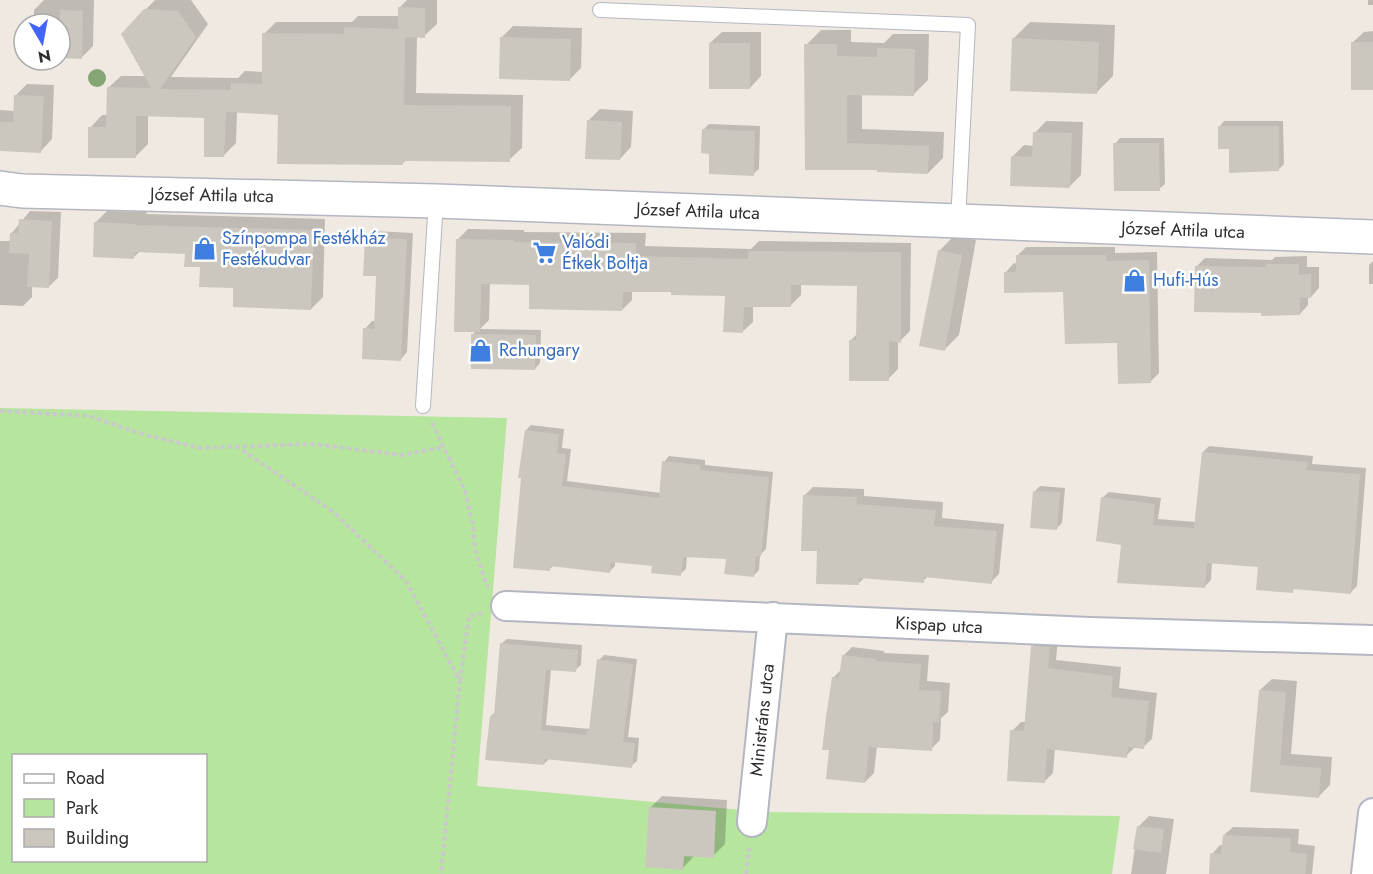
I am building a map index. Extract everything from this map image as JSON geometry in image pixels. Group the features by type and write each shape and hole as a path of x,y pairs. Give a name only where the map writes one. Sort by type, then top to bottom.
{"main road":[{"name":"József Attila utca","path":"7,191 436,201 1373,237"}],"street":[{"name":"Kispap utca","path":"506,606 1090,632 1373,640"},
{"name":"Ministráns utca","path":"752,822 773,617"},
{"path":"1366,874 1373,813"}],"lane":[{"path":"600,10 968,25 958,222"},
{"path":"423,406 436,201"}],"path":[{"path":"423,406 465,491 476,549 486,584 506,606 469,616 460,681 441,874"},
{"path":"0,411 89,416 142,434 200,448 312,444 402,455 444,447"},
{"path":"236,446 332,511 406,581 460,681"}],"green space":[{"path":"0,408 507,418 477,786 763,812 1120,816 1112,874 0,874"}],"building":[{"path":"398,7 425,8 425,38 405,37 404,105 511,106 510,162 403,161 403,165 277,164 278,115 226,112 224,157 204,157 204,118 136,116 136,158 88,158 88,127 106,127 107,87 151,88 121,34 144,9 178,11 196,37 160,89 231,90 231,83 262,84 262,33 344,34 344,27 398,29"},
{"path":"60,10 83,11 82,59 72,59 72,12 60,12"},
{"path":"500,37 571,39 570,81 499,79"},
{"path":"1012,38 1099,42 1097,94 1010,91"},
{"path":"1351,42 1373,42 1373,90 1351,90"},
{"path":"709,43 750,43 750,89 709,89"},
{"path":"804,44 837,44 837,56 877,57 877,48 915,49 914,96 847,95 847,143 929,146 928,174 877,172 877,170 805,170"},
{"path":"14,95 44,96 41,153 0,151 0,122 13,122"},
{"path":"587,120 622,122 620,160 585,159"},
{"path":"1218,126 1279,126 1279,171 1229,173 1229,149 1218,149"},
{"path":"702,129 755,131 754,176 709,174 709,154 701,153"},
{"path":"1033,132 1072,133 1070,188 1010,186 1011,156 1032,157"},
{"path":"1113,143 1159,143 1160,191 1114,191"},
{"path":"19,219 52,221 49,288 27,287 29,254 9,253 10,233 18,233"},
{"path":"94,222 314,230 311,310 233,307 233,288 199,287 200,267 184,267 185,254 135,252 134,259 93,257"},
{"path":"365,237 407,239 401,361 362,359 363,328 374,329 376,276 363,276"},
{"path":"456,239 636,243 636,256 748,259 748,251 901,252 901,343 889,341 889,381 849,381 849,340 856,340 857,286 791,285 791,307 744,307 743,333 723,332 725,296 671,295 671,292 623,292 622,311 529,309 529,285 481,284 480,332 454,332"},
{"path":"938,250 962,255 945,351 919,346"},
{"path":"1016,255 1106,255 1107,261 1149,260 1151,383 1118,384 1117,343 1065,344 1063,292 1004,293 1004,272 1016,272"},
{"path":"1266,264 1299,264 1299,275 1311,274 1311,298 1300,298 1300,315 1261,316 1261,313 1194,312 1195,266 1266,267"},
{"path":"471,334 536,335 535,370 471,369"},
{"path":"525,430 559,434 557,453 566,454 562,486 659,498 662,461 700,465 700,470 769,477 761,556 756,557 754,577 724,574 726,559 683,557 681,576 651,573 652,566 611,562 610,573 550,566 550,571 513,568 521,478 518,478"},
{"path":"1202,452 1308,462 1306,470 1360,474 1351,594 1293,589 1293,593 1256,590 1258,567 1207,563 1205,588 1117,583 1121,545 1096,541 1101,497 1155,504 1153,525 1194,528"},
{"path":"1033,491 1060,492 1057,530 1030,528"},
{"path":"803,495 857,497 856,504 936,510 934,526 997,531 992,584 924,577 924,583 859,578 859,585 816,584 817,551 801,551"},
{"path":"500,643 578,650 576,672 546,670 541,730 586,735 587,730 589,731 597,659 633,664 623,742 635,743 632,768 545,759 544,765 485,760 490,716 494,716"},
{"path":"1031,646 1050,647 1048,668 1113,676 1111,697 1149,701 1144,749 1128,747 1127,758 1047,749 1045,783 1007,781 1010,730 1024,731"},
{"path":"842,655 876,659 876,661 921,664 919,690 941,691 939,723 933,722 932,751 869,747 865,783 826,779 829,750 822,750 826,717 832,677 839,678"},
{"path":"1259,690 1286,692 1280,765 1321,768 1319,798 1250,792"},
{"path":"649,807 716,811 714,858 684,856 683,870 645,867"},
{"path":"1137,826 1164,829 1161,853 1133,849"},
{"path":"1223,835 1291,838 1290,852 1307,854 1305,874 1209,874 1210,853 1221,854"}],"place":[{"name":"Színpompa Festékház Festékudvar","path":"204,248"},
{"name":"Valódi Étkek Boltja","path":"544,252"},
{"name":"Hufi-Hús","path":"1135,280"},
{"name":"Rchungary","path":"481,350"}]}
